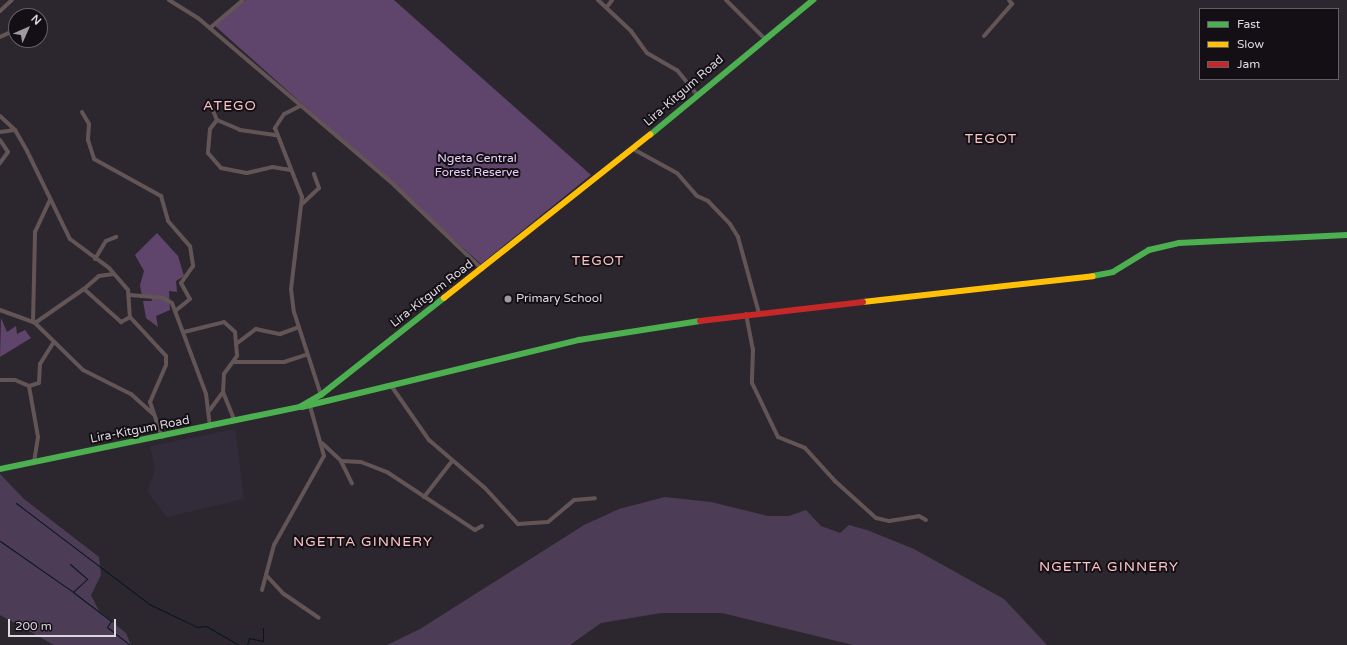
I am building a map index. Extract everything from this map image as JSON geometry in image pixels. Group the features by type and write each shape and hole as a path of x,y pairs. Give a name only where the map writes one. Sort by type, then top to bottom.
{"main road":[{"name":"Lira-Kitgum Road","path":"0,469 34,461 210,428 300,407 321,395 633,149 764,38 812,0"},
{"path":"300,407 392,387 579,340 746,314 1098,275 1113,272 1149,250 1179,243 1347,235"}],"street":[{"path":"0,12 12,0"},
{"path":"169,0 210,28 394,185 482,269"},
{"path":"210,28 243,0"},
{"path":"598,0 631,31 643,49 676,70 697,95"},
{"path":"607,7 612,0"},
{"path":"726,0 764,38"},
{"path":"984,36 1012,4 1009,0"},
{"path":"211,106 217,120 244,132 278,135"},
{"path":"300,106 279,119 275,128 302,197 291,289 298,327 306,355 321,395"},
{"path":"82,112 89,124 88,140 94,159 161,196 168,221 190,246 193,266 181,283 190,299 175,311"},
{"path":"0,116 15,130 70,238 114,274 130,295 130,317 167,358 150,401 163,438"},
{"path":"217,120 210,129 208,152 221,168 247,173 272,167 291,170"},
{"path":"0,132 15,130"},
{"path":"0,140 8,152 0,163"},
{"path":"633,149 677,173 696,196 708,201 730,224 738,237 759,313"},
{"path":"301,204 319,188 314,174"},
{"path":"34,323 34,232 50,200"},
{"path":"96,259 106,241 116,236"},
{"path":"34,323 84,289 99,276 114,274"},
{"path":"84,289 121,322 130,317"},
{"path":"130,295 167,299 175,311 184,332 210,410 210,428"},
{"path":"0,310 34,323 83,370 131,394 154,415"},
{"path":"746,314 753,349 752,383 778,437 805,448 835,481 876,518 888,521 919,516 926,520"},
{"path":"184,332 226,322 233,326 236,344 235,362 224,374 223,392 235,421"},
{"path":"236,344 256,329 280,334 298,327"},
{"path":"0,380 15,380 30,386 39,383 40,364 54,342"},
{"path":"235,362 284,362 306,355"},
{"path":"30,386 38,437 34,461"},
{"path":"392,387 429,440 485,488 518,524 548,522 574,500 595,498"},
{"path":"210,410 223,392"},
{"path":"262,590 274,545 323,459 320,441 310,406"},
{"path":"320,441 340,461 352,484"},
{"path":"340,461 370,465 424,497 474,530 482,526"},
{"path":"424,497 452,461"},
{"path":"266,575 284,594 319,618"}],"shaded area":[{"path":"235,429 244,499 167,517 147,491 155,471 150,446"},
{"path":"0,474 24,499 99,557 101,575 91,595 99,611 126,633 131,645 54,645 0,615"},
{"path":"665,497 711,502 768,516 789,516 806,510 821,526 840,533 849,525 867,530 914,549 1004,599 1047,645 853,645 722,613 661,613 601,623 570,645 387,645 420,629 584,525 619,509"}],"green space":[{"name":"Ngeta Central Forest Reserve","path":"246,0 394,0 591,175 481,264 214,25"},
{"path":"157,233 178,256 184,276 176,281 177,292 169,291 170,310 156,316 158,327 146,318 143,301 152,301 151,297 142,297 140,285 144,271 135,255"},
{"path":"1,318 7,332 16,326 17,334 25,330 31,338 0,357"}],"waterway":[{"path":"16,503 149,604 197,627 206,626 239,645"},
{"path":"0,541 73,592"},
{"path":"70,564 87,579 73,592 111,621 107,627 130,645"},
{"path":"247,645 249,638 263,641 263,628"}],"railway":[{"path":"0,12 13,0"}],"traffic: fast":[{"path":"650,135 813,0"},
{"path":"1093,276 1113,272 1149,250 1179,243 1347,235"},
{"path":"0,469 300,407 321,395 444,298"},
{"path":"302,407 579,340 700,321"}],"traffic: slow":[{"path":"444,298 650,135"},
{"path":"863,302 1093,276"}],"traffic: jam":[{"path":"700,321 863,302"}],"place":[{"name":"Primary School","path":"508,299"}],"district":[{"name":"ATEGO","path":"230,106"},
{"name":"TEGOT","path":"991,139"},
{"name":"TEGOT","path":"598,261"},
{"name":"NGETTA GINNERY","path":"363,542"},
{"name":"NGETTA GINNERY","path":"1109,567"}]}
